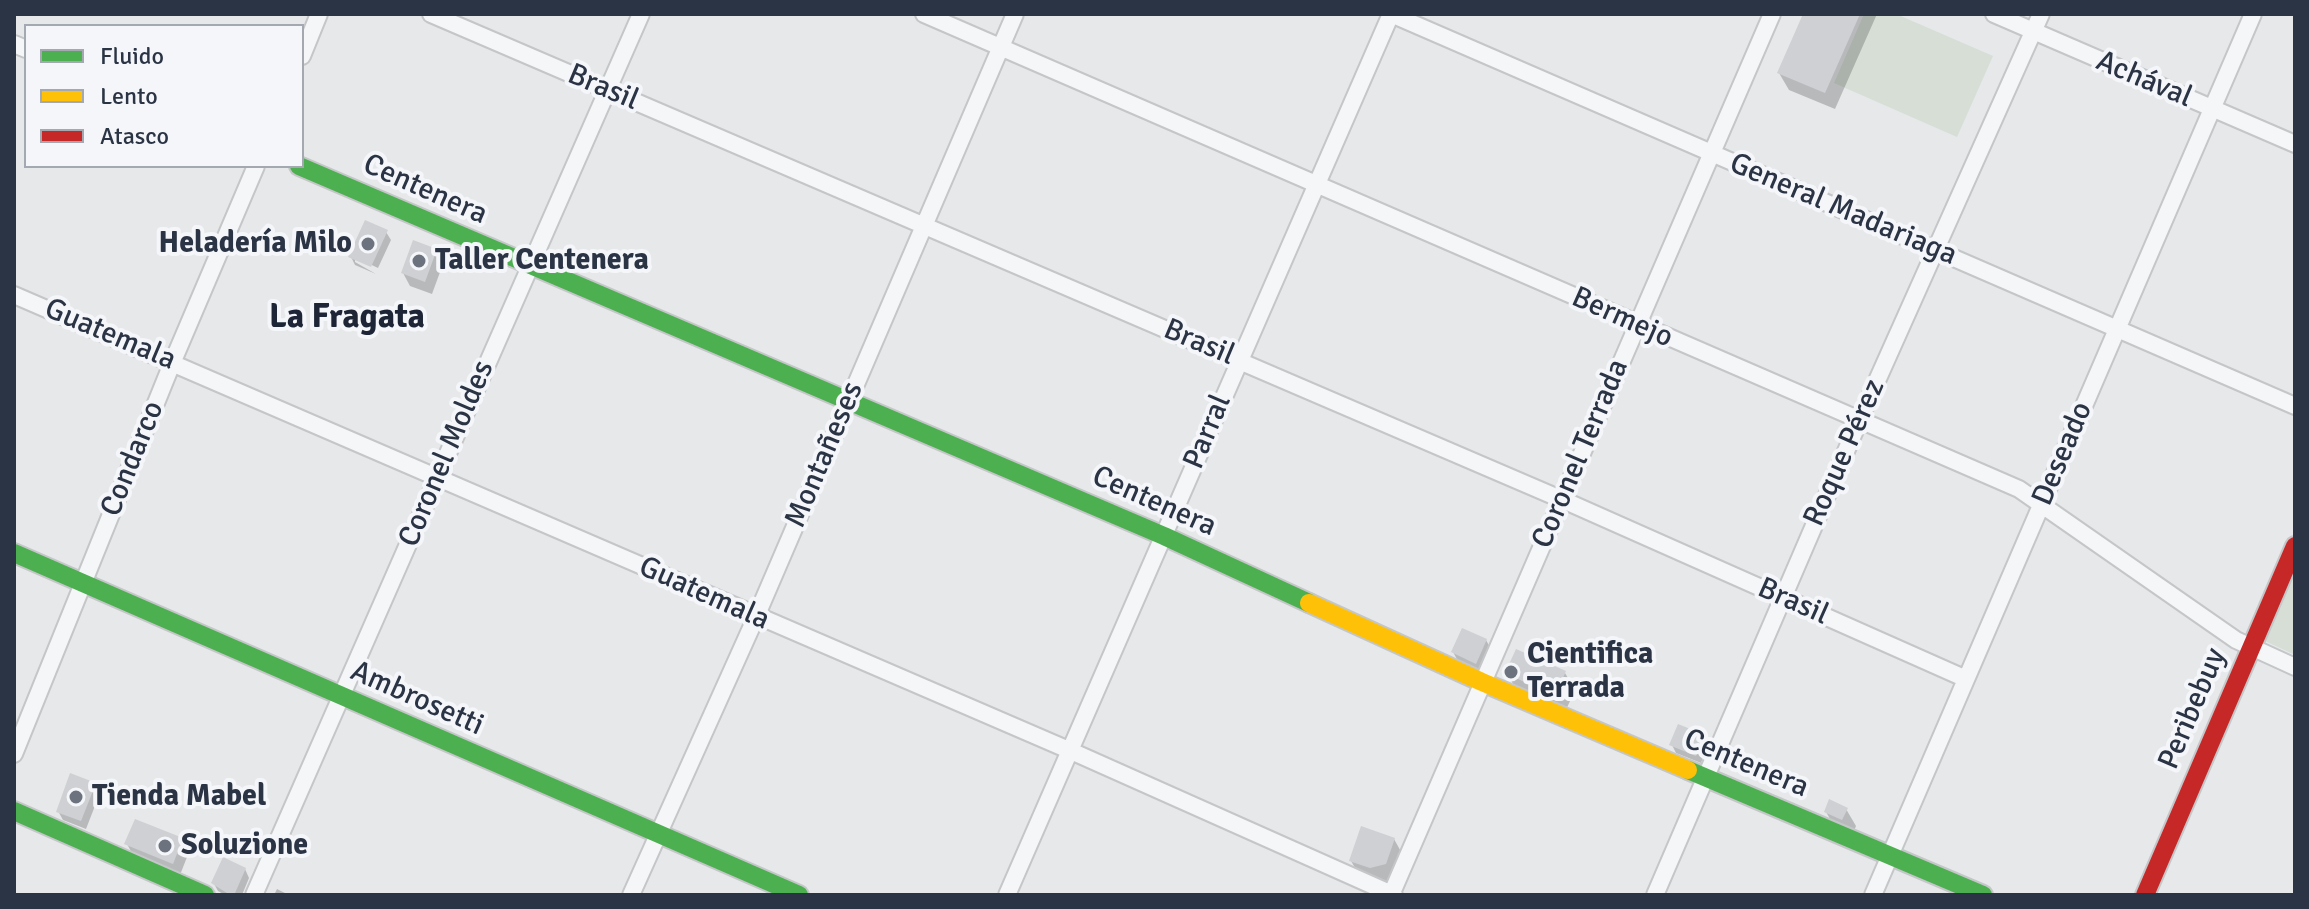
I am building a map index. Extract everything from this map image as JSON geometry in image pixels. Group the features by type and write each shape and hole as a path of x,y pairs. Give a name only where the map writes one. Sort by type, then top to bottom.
{"street":[{"path":"304,51 319,14"},
{"name":"Brasil","path":"431,14 1563,500 1964,678"},
{"name":"Coronel Moldes","path":"254,895 641,14"},
{"name":"Bermejo","path":"924,14 2019,489 2249,647 2295,667"},
{"name":"Montañeses","path":"631,895 756,617 1015,14"},
{"name":"General Madariaga","path":"1391,14 2295,406"},
{"name":"Parral","path":"1007,895 1391,14"},
{"name":"Coronel Terrada","path":"1392,895 1772,14"},
{"name":"Achával","path":"1994,14 2295,144"},
{"name":"Roque Pérez","path":"1655,895 1859,421 2041,14"},
{"name":"Deseado","path":"1873,895 2253,14"},
{"name":"Condarco","path":"14,754 173,361 255,168"},
{"name":"Centenera","path":"304,168 1164,536 1482,682 1983,895"},
{"name":"Guatemala","path":"14,295 1071,751 1392,895"},
{"name":"Peribebuy","path":"2145,895 2295,546"},
{"name":"Ambrosetti","path":"14,553 799,895"},
{"path":"14,811 205,895"}],"shaded area":[{"path":"1864,14 1896,14 1993,56 1957,137 1834,83"},
{"path":"2295,571 2295,655 2263,640"}],"building":[{"path":"1803,14 1860,14 1825,93 1777,73"},
{"name":"Heladería Milo","path":"365,220 388,230 371,267 348,257"},
{"name":"Taller Centenera","path":"413,240 437,249 425,282 401,273"},
{"path":"1462,628 1487,639 1476,664 1451,652"},
{"path":"1516,649 1566,671 1555,696 1505,673"},
{"path":"1678,724 1705,735 1696,756 1669,745"},
{"name":"Tienda Mabel","path":"70,773 96,783 81,821 56,812"},
{"path":"1829,799 1848,808 1842,820 1824,812"},
{"path":"135,819 183,838 173,864 124,844"},
{"path":"1361,826 1395,838 1386,864 1370,868 1349,861"},
{"path":"223,857 246,868 235,893 227,893 211,883"}],"traffic: fast":[{"path":"304,168 1164,536 1309,603"},
{"path":"14,553 799,895"},
{"path":"1688,770 1983,895"},
{"path":"14,811 205,895"}],"traffic: slow":[{"path":"1309,603 1482,682 1688,770"}],"traffic: jam":[{"path":"2145,895 2295,546"}],"place":[{"name":"Heladería Milo","path":"368,244"},
{"name":"Taller Centenera","path":"419,261"},
{"name":"Cientifica Terrada","path":"1511,672"},
{"name":"Tienda Mabel","path":"76,797"},
{"name":"Soluzione","path":"165,846"}],"district":[{"name":"La Fragata","path":"347,318"}]}
